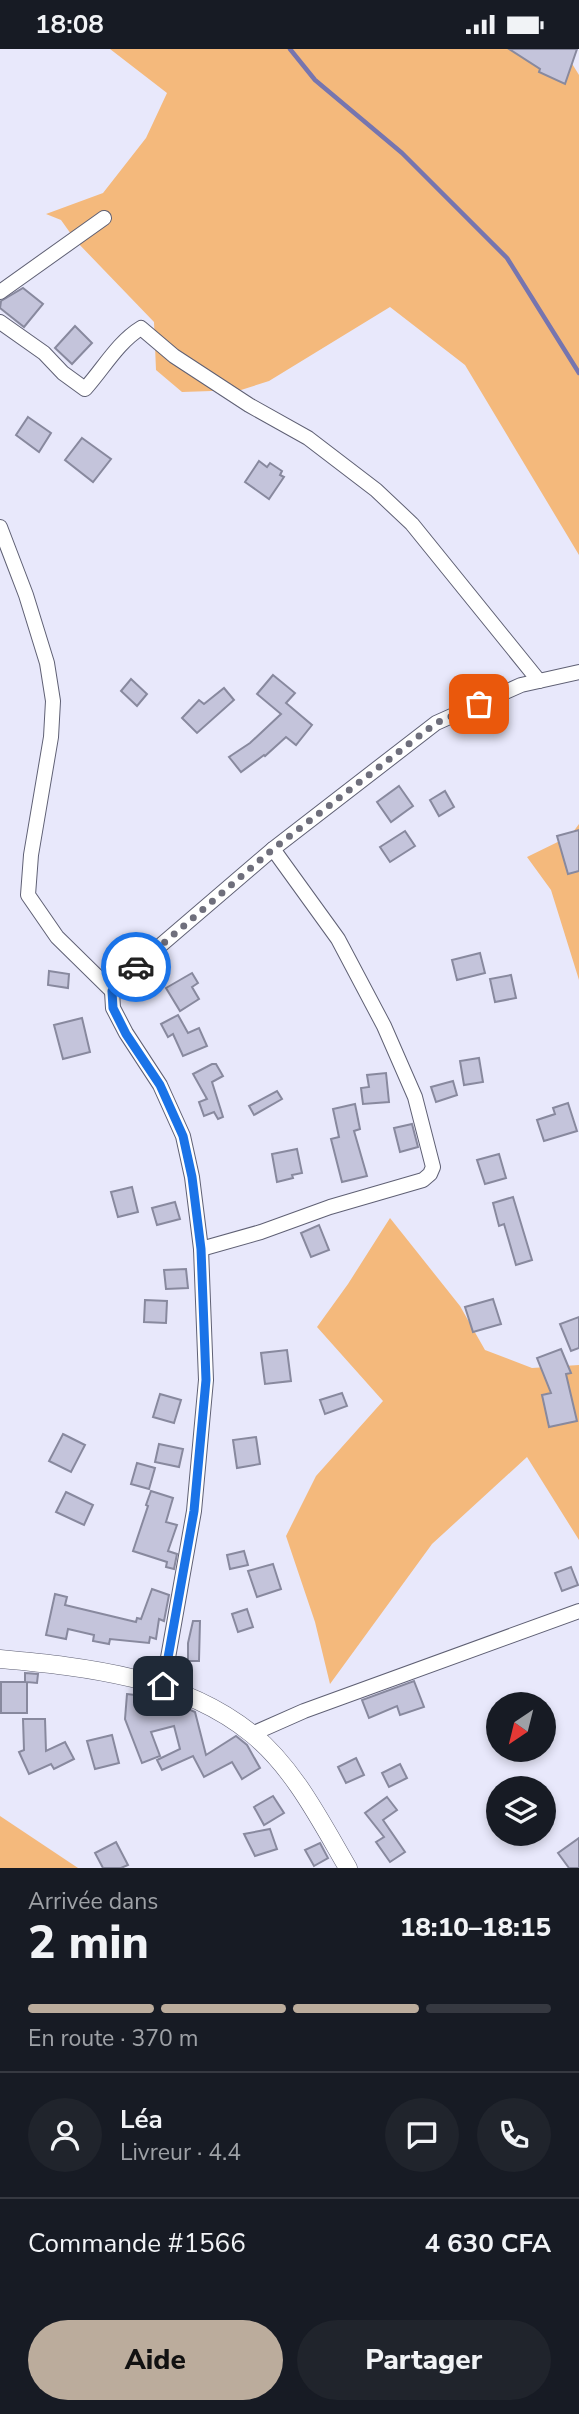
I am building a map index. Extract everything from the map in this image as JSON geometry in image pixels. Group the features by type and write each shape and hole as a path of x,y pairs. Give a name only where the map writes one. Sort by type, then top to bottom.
{"street":[{"path":"0,292 104,218"},
{"path":"0,322 44,353 62,373 85,389 119,347 141,328 174,356 249,405 308,439 376,490 412,524 539,681"},
{"path":"0,527 26,595 47,663 53,701 51,737 31,855 29,895 57,937 112,991 113,1008 126,1034 160,1085 183,1136 192,1177 201,1249 206,1380 194,1511 163,1686"},
{"path":"112,991 126,975 273,849 436,723 521,685 579,672"},
{"path":"201,1249 261,1232 330,1206 423,1180 433,1167 415,1097 384,1026 338,939 273,849"},
{"path":"252,1734 304,1711 579,1611"},
{"path":"0,1659 106,1673 163,1686 202,1702 252,1734 287,1771 348,1868"}],"shaded area":[{"path":"110,49 563,49 579,75 579,555 465,365 390,307 269,381 241,390 182,392 156,370 154,322 76,241 61,220 46,214 103,193 146,138 167,93"},
{"path":"579,824 579,980 551,890 527,857 570,836"},
{"path":"390,1218 460,1306 485,1350 532,1368 579,1365 579,1540 527,1457 432,1544 330,1684 315,1622 286,1536 316,1476 383,1401 317,1327"},
{"path":"0,1816 78,1868 0,1868"}],"building":[{"path":"509,49 577,49 565,84 539,72 540,69"},
{"path":"23,288 43,304 24,327 0,308 1,301"},
{"path":"75,326 92,343 72,364 55,348"},
{"path":"28,417 51,433 39,452 16,435"},
{"path":"82,438 111,459 93,482 65,460"},
{"path":"259,461 267,467 270,463 282,471 280,475 284,477 269,499 245,482"},
{"path":"273,675 295,693 286,703 312,725 296,745 286,737 265,756 241,772 229,757 250,743 281,714 257,694"},
{"path":"131,679 147,694 137,706 121,691"},
{"path":"224,688 234,700 197,733 182,718 199,700 204,704"},
{"path":"399,786 413,806 391,822 377,802"},
{"path":"445,791 454,807 439,816 430,800"},
{"path":"579,830 579,871 568,874 557,836"},
{"path":"405,831 415,846 390,862 380,847"},
{"path":"480,953 485,973 457,980 452,960"},
{"path":"49,971 69,974 68,988 48,985"},
{"path":"153,973 161,988 145,996 137,981"},
{"path":"192,973 198,983 192,987 199,999 180,1011 166,988"},
{"path":"511,975 516,998 495,1002 490,979"},
{"path":"178,1015 188,1033 199,1028 207,1046 183,1056 173,1034 168,1037 161,1024"},
{"path":"82,1018 90,1052 63,1059 54,1025"},
{"path":"479,1058 483,1082 464,1085 460,1061"},
{"path":"216,1064 223,1076 212,1082 223,1117 218,1119 214,1112 204,1116 199,1102 207,1099 193,1074"},
{"path":"386,1073 389,1102 363,1104 361,1088 369,1087 367,1075"},
{"path":"453,1081 457,1095 436,1102 431,1087"},
{"path":"277,1091 282,1099 254,1115 249,1106"},
{"path":"568,1103 577,1131 544,1141 537,1120 555,1114 553,1108"},
{"path":"355,1104 360,1129 354,1131 367,1176 342,1182 331,1139 339,1137 333,1109"},
{"path":"412,1124 418,1147 400,1152 394,1128"},
{"path":"297,1149 302,1173 277,1182 272,1154"},
{"path":"499,1154 506,1178 485,1184 477,1160"},
{"path":"132,1187 138,1212 118,1217 111,1192"},
{"path":"513,1197 532,1260 516,1265 504,1224 499,1226 493,1203"},
{"path":"175,1202 180,1219 157,1225 152,1208"},
{"path":"319,1225 329,1250 311,1257 301,1233"},
{"path":"186,1269 188,1288 166,1289 164,1270"},
{"path":"493,1299 501,1324 473,1332 465,1307"},
{"path":"145,1300 167,1301 166,1323 144,1322"},
{"path":"579,1317 579,1348 571,1351 560,1324"},
{"path":"561,1349 571,1373 566,1374 577,1421 549,1427 542,1395 551,1393 537,1358"},
{"path":"287,1350 291,1381 265,1384 261,1353"},
{"path":"342,1393 347,1406 325,1414 320,1400"},
{"path":"160,1394 181,1400 174,1423 153,1417"},
{"path":"63,1434 85,1445 71,1472 49,1461"},
{"path":"256,1437 260,1464 237,1468 233,1440"},
{"path":"159,1444 183,1449 179,1467 155,1462"},
{"path":"137,1463 155,1468 149,1489 131,1484"},
{"path":"151,1491 173,1498 166,1522 177,1525 168,1551 177,1554 174,1569 166,1567 167,1562 133,1551"},
{"path":"66,1492 93,1505 84,1525 56,1512"},
{"path":"244,1551 248,1565 230,1569 227,1555"},
{"path":"273,1564 281,1589 257,1597 248,1571"},
{"path":"571,1567 578,1585 562,1591 555,1573"},
{"path":"152,1589 169,1595 164,1621 159,1619 156,1639 150,1637 149,1643 110,1639 109,1644 93,1641 94,1635 68,1629 66,1639 46,1635 55,1594 67,1597 65,1605 136,1622 137,1618 141,1619"},
{"path":"247,1609 253,1627 238,1632 232,1614"},
{"path":"193,1621 200,1621 199,1661 188,1661 188,1643"},
{"path":"25,1673 38,1674 37,1683 27,1682 27,1713 1,1713 1,1682 25,1682"},
{"path":"414,1681 424,1707 400,1715 397,1706 369,1718 362,1700"},
{"path":"127,1694 160,1698 158,1711 179,1705 195,1712 206,1755 236,1736 247,1745 260,1768 242,1779 232,1762 204,1777 193,1756 162,1770 157,1760 180,1749 174,1726 151,1732 160,1756 142,1763 125,1719"},
{"path":"23,1719 45,1719 46,1751 65,1742 74,1759 54,1769 51,1764 29,1774 19,1752 24,1750"},
{"path":"112,1735 119,1763 95,1769 87,1741"},
{"path":"356,1758 364,1775 346,1783 338,1767"},
{"path":"400,1764 407,1778 389,1787 382,1773"},
{"path":"273,1796 284,1813 264,1825 254,1807"},
{"path":"387,1797 397,1810 383,1820 405,1852 390,1862 376,1842 384,1837 365,1813"},
{"path":"270,1829 277,1849 255,1856 244,1834"},
{"path":"579,1838 579,1868 569,1868 558,1853"},
{"path":"116,1842 128,1865 121,1868 103,1868 95,1853"},
{"path":"320,1843 328,1858 314,1866 305,1850"}],"waterway":[{"path":"290,49 315,80 402,153 507,258 579,373"}],"way so far":[{"path":"136,967 273,849 436,723 479,704"}],"route":[{"path":"136,967 112,991 113,1008 126,1034 160,1085 183,1136 192,1177 201,1249 206,1380 194,1511 163,1686"}]}
